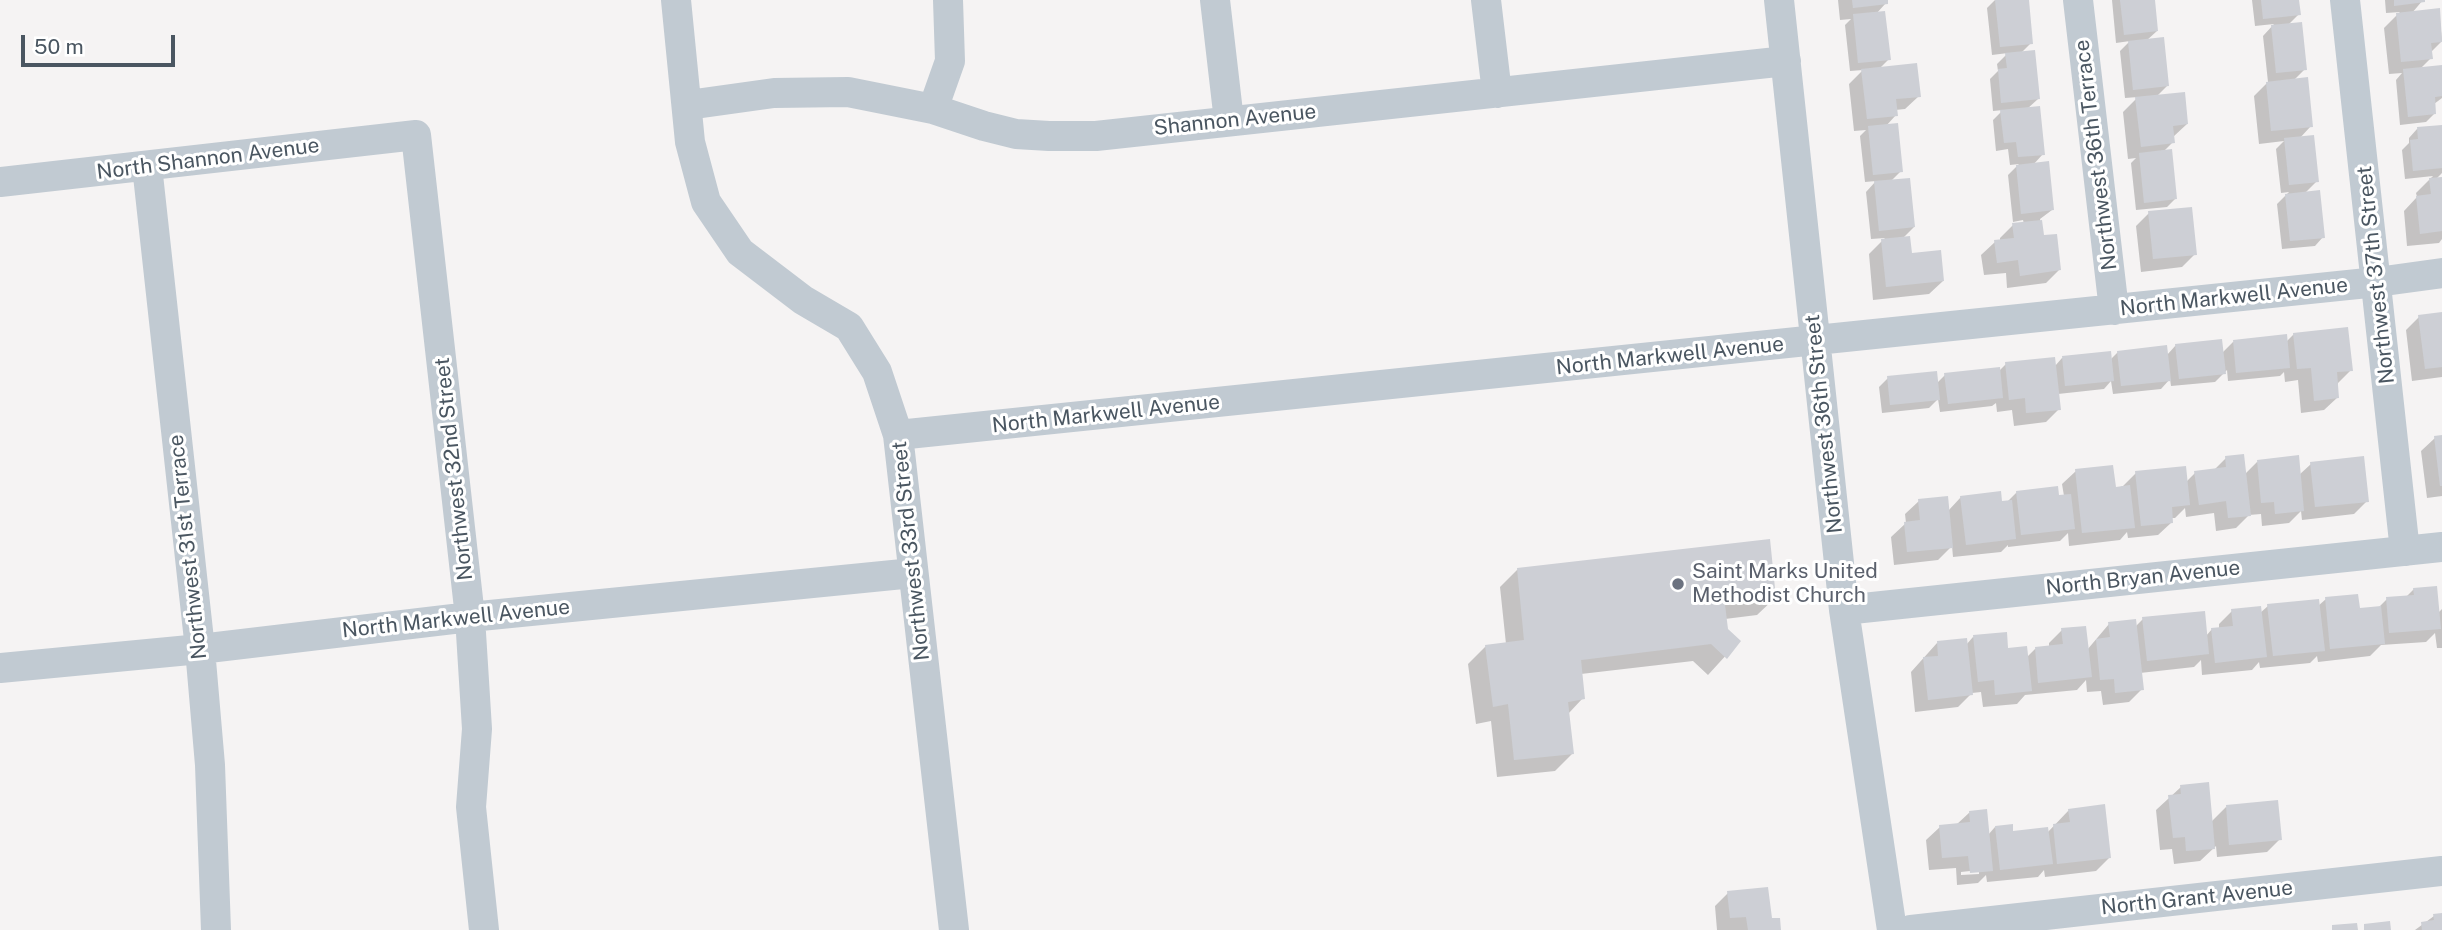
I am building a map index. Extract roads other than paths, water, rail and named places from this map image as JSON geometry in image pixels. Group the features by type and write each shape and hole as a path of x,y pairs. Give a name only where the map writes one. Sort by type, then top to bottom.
{"street":[{"name":"Northwest 33rd Street","path":"676,0 690,142 706,202 740,252 803,300 849,327 877,372 898,435 954,930"},
{"path":"933,109 950,61 948,0"},
{"path":"1215,0 1229,121"},
{"path":"1486,0 1497,93"},
{"name":"Northwest 36th Street","path":"1779,0 1844,610 1892,930"},
{"name":"Northwest 36th Terrace","path":"2078,0 2114,310"},
{"name":"Northwest 37th Street","path":"2345,0 2405,551"},
{"name":"Shannon Avenue","path":"688,104 774,93 848,92 933,109 1016,134 1096,136 1786,61"},
{"name":"North Shannon Avenue","path":"0,182 416,135"},
{"name":"Northwest 32nd Street","path":"416,135 470,617 477,729 471,807 484,930"},
{"name":"Northwest 31st Terrace","path":"147,166 200,649 210,765 216,930"},
{"name":"North Markwell Avenue","path":"898,435 2114,310 2442,273"},
{"name":"North Bryan Avenue","path":"1844,610 2442,547"},
{"name":"North Markwell Avenue","path":"0,668 913,573"},
{"name":"North Grant Avenue","path":"1911,930 2442,871"}],"place":[{"name":"Saint Marks United Methodist Church","path":"1678,584"}]}
